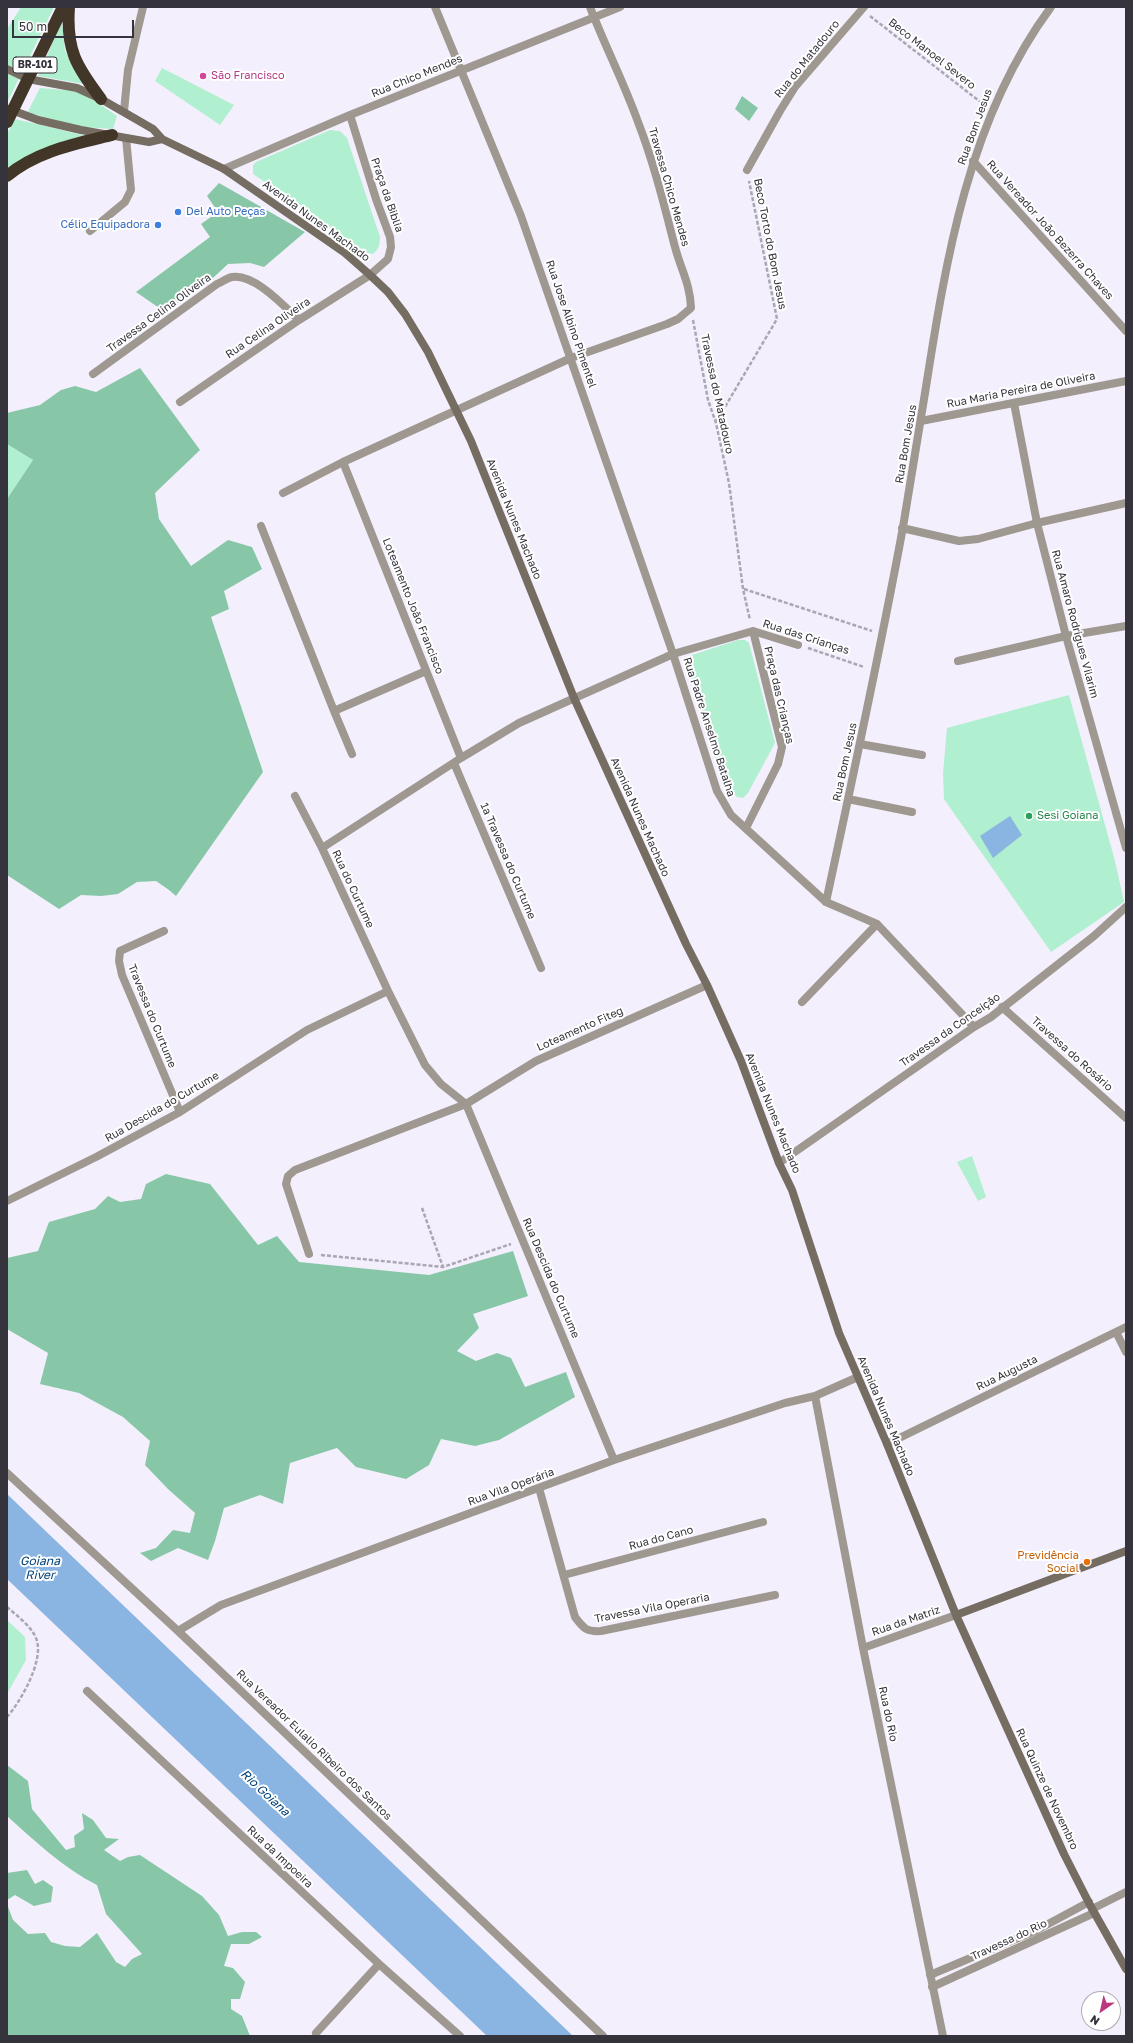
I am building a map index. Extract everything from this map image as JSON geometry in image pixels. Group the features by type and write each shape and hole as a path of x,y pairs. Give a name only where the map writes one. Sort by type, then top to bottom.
{"highway":[{"name":"BR-101","path":"7,122 10,110 28,79 63,7"},
{"path":"69,7 69,42 73,55 78,68 101,99"},
{"path":"7,176 20,165 39,155 112,135"}],"street":[{"path":"124,111 128,70 143,7"},
{"name":"Rua Jose Albino Pimentel","path":"435,7 521,216 673,654"},
{"name":"Travessa Chico Mendes","path":"590,7 638,122 652,162 676,254 686,277 691,294 691,308"},
{"name":"Rua Chico Mendes","path":"224,169 350,115 620,7"},
{"name":"Rua Bom Jesus","path":"826,902 883,634 921,421 943,281 973,161 992,110 1008,74 1050,7"},
{"name":"Rua do Matadouro","path":"747,170 795,87 863,8"},
{"name":"Avenida Nunes Machado","path":"7,68 28,79 77,88 101,99 153,129 162,139 224,169 345,253 388,292 405,314 428,352 457,410 574,698 686,944 708,985 741,1061 779,1163 792,1190 839,1333 887,1444 956,1615"},
{"path":"10,110 38,120 126,138 149,142 162,139"},
{"name":"Praça da Biblia","path":"350,115 376,199 390,237 391,247 388,259 370,275"},
{"path":"90,231 125,202 129,196 131,190 126,138"},
{"name":"Rua Vereador João Bezerra Chaves","path":"973,161 1126,331"},
{"name":"Rua Celina Oliveira","path":"180,402 299,320 370,275"},
{"name":"Travessa Celina Oliveira","path":"93,374 217,284 232,277 243,278 254,283 272,295 299,320"},
{"path":"283,492 344,462 571,358 667,324 678,319 691,308"},
{"name":"Rua Maria Pereira de Oliveira","path":"921,421 1126,381"},
{"name":"Rua Amaro Rodrigues Vilarim","path":"1014,403 1037,523 1066,636 1126,848"},
{"name":"Loteamento João Francisco","path":"344,462 461,758"},
{"path":"902,528 959,541 978,539 1037,523 1126,503"},
{"path":"261,526 352,754"},
{"path":"958,661 1066,636 1126,626"},
{"name":"Rua das Crianças","path":"574,698 673,654 752,631 798,644"},
{"name":"Praça das Crianças","path":"746,828 778,764 782,748 752,631"},
{"name":"Rua Padre Anselmo Batalha","path":"673,654 717,791 723,805 826,902 877,924 974,1027"},
{"path":"334,711 426,671"},
{"name":"Rua do Curtume","path":"466,1104 441,1084 425,1065 388,991 322,848 461,758 519,723 574,698"},
{"path":"860,744 922,755"},
{"name":"1ª Travessa do Curtume","path":"454,763 541,968"},
{"path":"295,796 322,848"},
{"path":"848,799 912,812"},
{"name":"Travessa da Conceição","path":"779,1163 974,1027 991,1017 1094,936 1126,907"},
{"path":"802,1002 877,924"},
{"name":"Travessa do Curtume","path":"164,931 120,951 119,961 122,975 180,1112"},
{"name":"Loteamento Fiteg","path":"310,1254 288,1194 286,1184 288,1176 295,1170 466,1104 536,1060 708,985"},
{"name":"Rua Descida do Curtume","path":"7,1201 96,1157 180,1112 307,1030 388,991"},
{"name":"Travessa do Rosário","path":"1002,1007 1126,1118"},
{"name":"Rua Descida do Curtume","path":"466,1104 614,1460"},
{"name":"Rua Augusta","path":"887,1444 1126,1326"},
{"path":"1116,1332 1126,1352"},
{"name":"Rua Vila Operária","path":"178,1631 221,1605 614,1460 785,1403 815,1396 858,1377"},
{"name":"Rua do Rio","path":"815,1396 863,1648 943,2036"},
{"name":"Rua Vereador Eulalio Ribeiro dos Santos","path":"7,1473 178,1631 603,2036"},
{"name":"Travessa Vila Operaria","path":"539,1488 576,1617 582,1626 590,1631 601,1631 775,1595"},
{"name":"Rua do Cano","path":"564,1575 762,1522"},
{"path":"956,1615 1126,1551"},
{"name":"Rua da Matriz","path":"863,1648 956,1615"},
{"name":"Rua Quinze de Novembro","path":"956,1615 1064,1854 1126,1970"},
{"name":"Rua da Impoeira","path":"87,1691 379,1964 460,2036"},
{"path":"1092,1908 1126,1892"},
{"name":"Travessa do Rio","path":"930,1975 1092,1908"},
{"name":"Travessa do Rio","path":"932,1987 1092,1908"},
{"path":"316,2033 379,1964"}],"path":[{"name":"Beco Manoel Severo","path":"863,8 992,110"},
{"name":"Beco Torto do Bom Jesus","path":"716,423 777,319 747,170"},
{"name":"Travessa do Matadouro","path":"691,308 708,400 716,423 729,483 744,589 752,631"},
{"path":"744,589 883,634"},
{"name":"Rua das Crianças","path":"798,644 875,670"},
{"path":"422,1208 442,1267"},
{"path":"310,1254 442,1267 523,1240"},
{"path":"7,1606 33,1632 37,1641 38,1650 37,1660 31,1676 7,1717"}],"green space":[{"path":"21,7 54,7 7,103 7,29"},
{"path":"62,21 65,51 84,84 38,76"},
{"path":"162,68 234,105 220,125 155,81"},
{"path":"40,88 77,91 97,102 117,116 113,129 82,127 27,113"},
{"path":"742,96 758,108 749,121 735,109"},
{"path":"15,119 91,137 7,172 7,134"},
{"path":"330,130 340,131 347,138 380,237 379,246 373,254 362,252 355,248 316,216 253,174 253,165 256,162"},
{"path":"219,183 305,232 264,267 250,263 228,264 214,277 165,312 136,292 210,237 201,224 218,212 207,196"},
{"path":"140,368 200,450 155,493 159,519 191,566 228,540 252,547 262,569 224,591 229,609 211,617 263,772 176,896 156,881 137,882 118,894 101,896 81,895 59,909 7,875 7,499 33,460 7,444 7,413 40,405 61,390 75,386 96,392"},
{"path":"7,444 33,460 7,499"},
{"path":"738,640 745,640 749,643 775,743 748,793 743,798 737,797 721,779 686,661 689,656"},
{"name":"Sesi Goiana","path":"1069,695 1115,861 1124,902 1051,952 944,799 943,773 947,728"},
{"path":"972,1156 986,1197 978,1201 957,1162"},
{"path":"166,1174 210,1184 258,1245 277,1236 299,1262 429,1275 513,1251 528,1296 473,1314 479,1328 457,1351 476,1361 497,1353 511,1358 525,1387 566,1372 575,1397 499,1440 475,1446 441,1439 429,1465 406,1479 356,1467 337,1448 290,1463 283,1504 260,1495 224,1508 208,1560 178,1548 151,1561 140,1553 156,1548 173,1530 190,1533 195,1513 168,1489 145,1465 150,1441 123,1417 79,1393 40,1384 48,1353 7,1329 7,1258 38,1251 49,1222 95,1209 108,1196 120,1202 141,1199 146,1184"},
{"path":"7,1620 25,1637 26,1660 7,1694"},
{"path":"7,1765 28,1781 32,1809 66,1850 75,1847 74,1836 84,1829 82,1813 93,1820 106,1838 119,1839 104,1850 120,1861 128,1857 140,1855 202,1896 219,1915 228,1936 242,1932 256,1932 262,1937 249,1944 231,1944 224,1966 233,1968 245,1982 240,1999 231,1999 231,2009 242,2016 250,2036 7,2036 7,1904 13,1920 28,1934 45,1933 51,1942 65,1946 80,1947 97,1933 116,1962 125,1967 132,1959 142,1954 106,1914 97,1885 61,1862 7,1816"},
{"path":"27,1870 35,1884 43,1880 53,1887 51,1902 34,1906 15,1895 7,1900 7,1873"}],"water":[{"path":"1010,816 1022,835 993,858 980,836"},
{"name":"Goiana River","path":"7,1494 573,2036 487,2036 7,1579"}],"place":[{"name":"São Francisco","path":"203,76"},
{"name":"Del Auto Peças","path":"178,212"},
{"name":"Célio Equipadora","path":"158,225"},
{"name":"Sesi Goiana","path":"1029,816"},
{"name":"Previdência Social","path":"1087,1562"}],"water label":[{"name":"Rio Goiana","path":"265,1793"}]}
